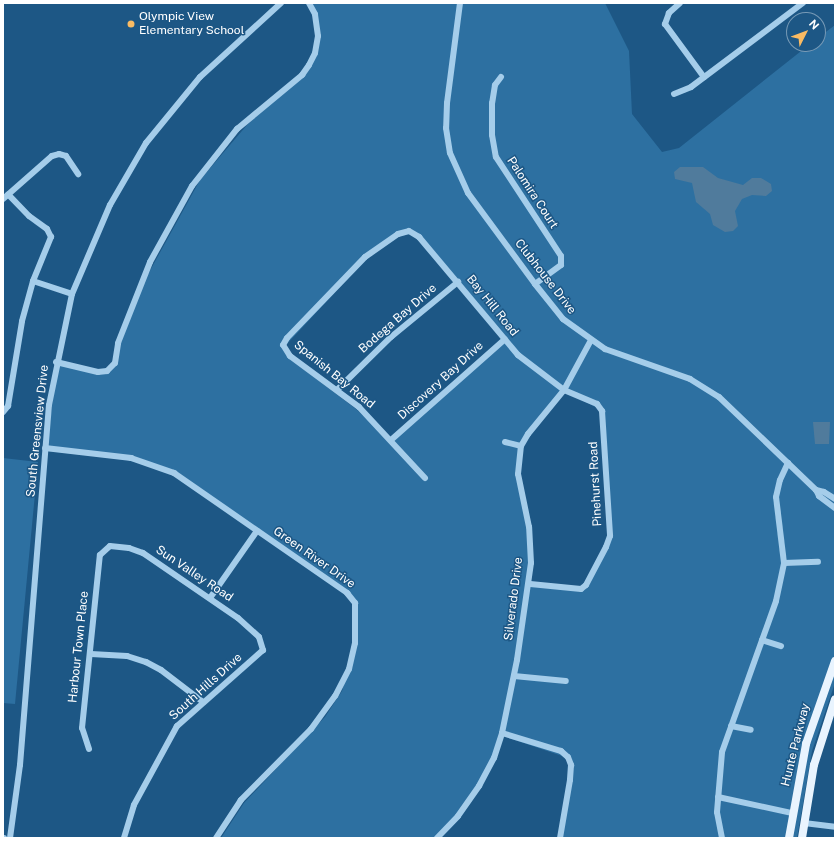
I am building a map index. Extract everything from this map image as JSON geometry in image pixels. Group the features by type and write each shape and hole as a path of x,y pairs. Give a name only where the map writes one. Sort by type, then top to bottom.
{"main road":[{"name":"Hunte Parkway","path":"789,838 792,813 806,744 835,661"},
{"name":"Hunte Parkway","path":"802,838 814,765 835,699"}],"street":[{"name":"South Greensview Drive","path":"10,838 20,765 45,448 56,362 72,294 110,205 146,143 200,77 281,3"},
{"path":"56,362 98,372 111,368 115,363 118,343 150,262 192,186 237,129 302,75 309,65 315,53 318,36 315,14 310,3"},
{"path":"680,3 669,13 665,24 704,77"},
{"path":"674,94 691,87 803,3"},
{"name":"Clubhouse Drive","path":"459,4 447,103 446,128 450,153 468,193 535,284 563,319 605,349 690,379 706,387 816,490 819,496 835,508"},
{"name":"Palomira Court","path":"501,77 495,85 492,103 492,124 496,157 561,256 561,265 535,284"},
{"path":"3,412 8,406 22,321 33,282 50,234 5,197 52,156 59,154 66,156 78,174"},
{"name":"Bay Hill Road","path":"409,231 418,236 505,339 533,368 564,390"},
{"name":"Spanish Bay Road","path":"409,231 398,234 365,257 287,338 283,345 290,356 359,408 391,440 425,478"},
{"path":"33,282 72,294"},
{"name":"Bodega Bay Drive","path":"337,390 391,337 458,282"},
{"name":"Discovery Bay Drive","path":"391,440 505,339"},
{"name":"Silverado Drive","path":"438,838 458,816 479,786 494,758 502,733 514,676 530,584 531,564 529,527 518,474 521,446 528,434 564,390 591,340"},
{"name":"Pinehurst Road","path":"530,584 581,589 586,585 594,572 610,536 602,411 597,404 564,390"},
{"path":"506,442 521,446"},
{"name":"Green River Drive","path":"45,448 131,458 166,468 183,477 350,596 356,610 355,643 349,669 324,712 311,729 241,800 216,838"},
{"path":"722,838 717,816 722,752 774,608 784,563 776,497 780,480 788,463"},
{"name":"Clubhouse Drive","path":"816,490 824,492 835,499"},
{"path":"210,598 257,531"},
{"name":"Sun Valley Road","path":"105,549 110,546 129,548 143,553 238,618 261,641"},
{"name":"Harbour Town Place","path":"88,749 82,728 97,569 100,555 105,549"},
{"path":"784,563 818,562"},
{"path":"762,640 781,646"},
{"name":"South Hills Drive","path":"124,838 134,805 169,738 181,722 263,650 261,641"},
{"path":"90,654 127,656 146,662 161,670 203,702"},
{"path":"514,676 566,681"},
{"path":"731,726 751,730"},
{"path":"502,733 561,751 568,756 571,765 570,780 560,838"},
{"path":"718,797 792,813"},
{"path":"804,823 835,828"}],"shaded area":[{"path":"309,3 605,3 629,51 632,114 662,152 679,148 800,52 826,52 826,32 835,25 835,683 812,751 797,838 561,838 570,769 567,760 562,756 503,736 481,787 460,818 441,838 221,838 244,803 325,717 342,691 357,638 352,599 187,482 156,467 122,459 47,451 53,395 58,365 100,373 110,370 147,276 200,180 247,125 309,70 318,52 320,34","holes":["409,234 418,239 505,342 391,442 356,409 290,359 286,345 367,258 398,237","564,390 597,408 602,416 608,548 583,587 529,584 529,530 518,459 529,432"]},
{"path":"680,167 703,167 718,178 743,185 752,178 761,178 771,184 772,191 766,196 752,195 742,199 735,211 738,226 733,231 725,232 713,225 710,214 696,202 692,183 675,179 674,172"},
{"path":"813,422 830,422 829,444 815,444"},
{"path":"3,458 38,462 15,704 3,703"}],"place":[{"name":"Olympic View Elementary School","path":"131,24"}]}
